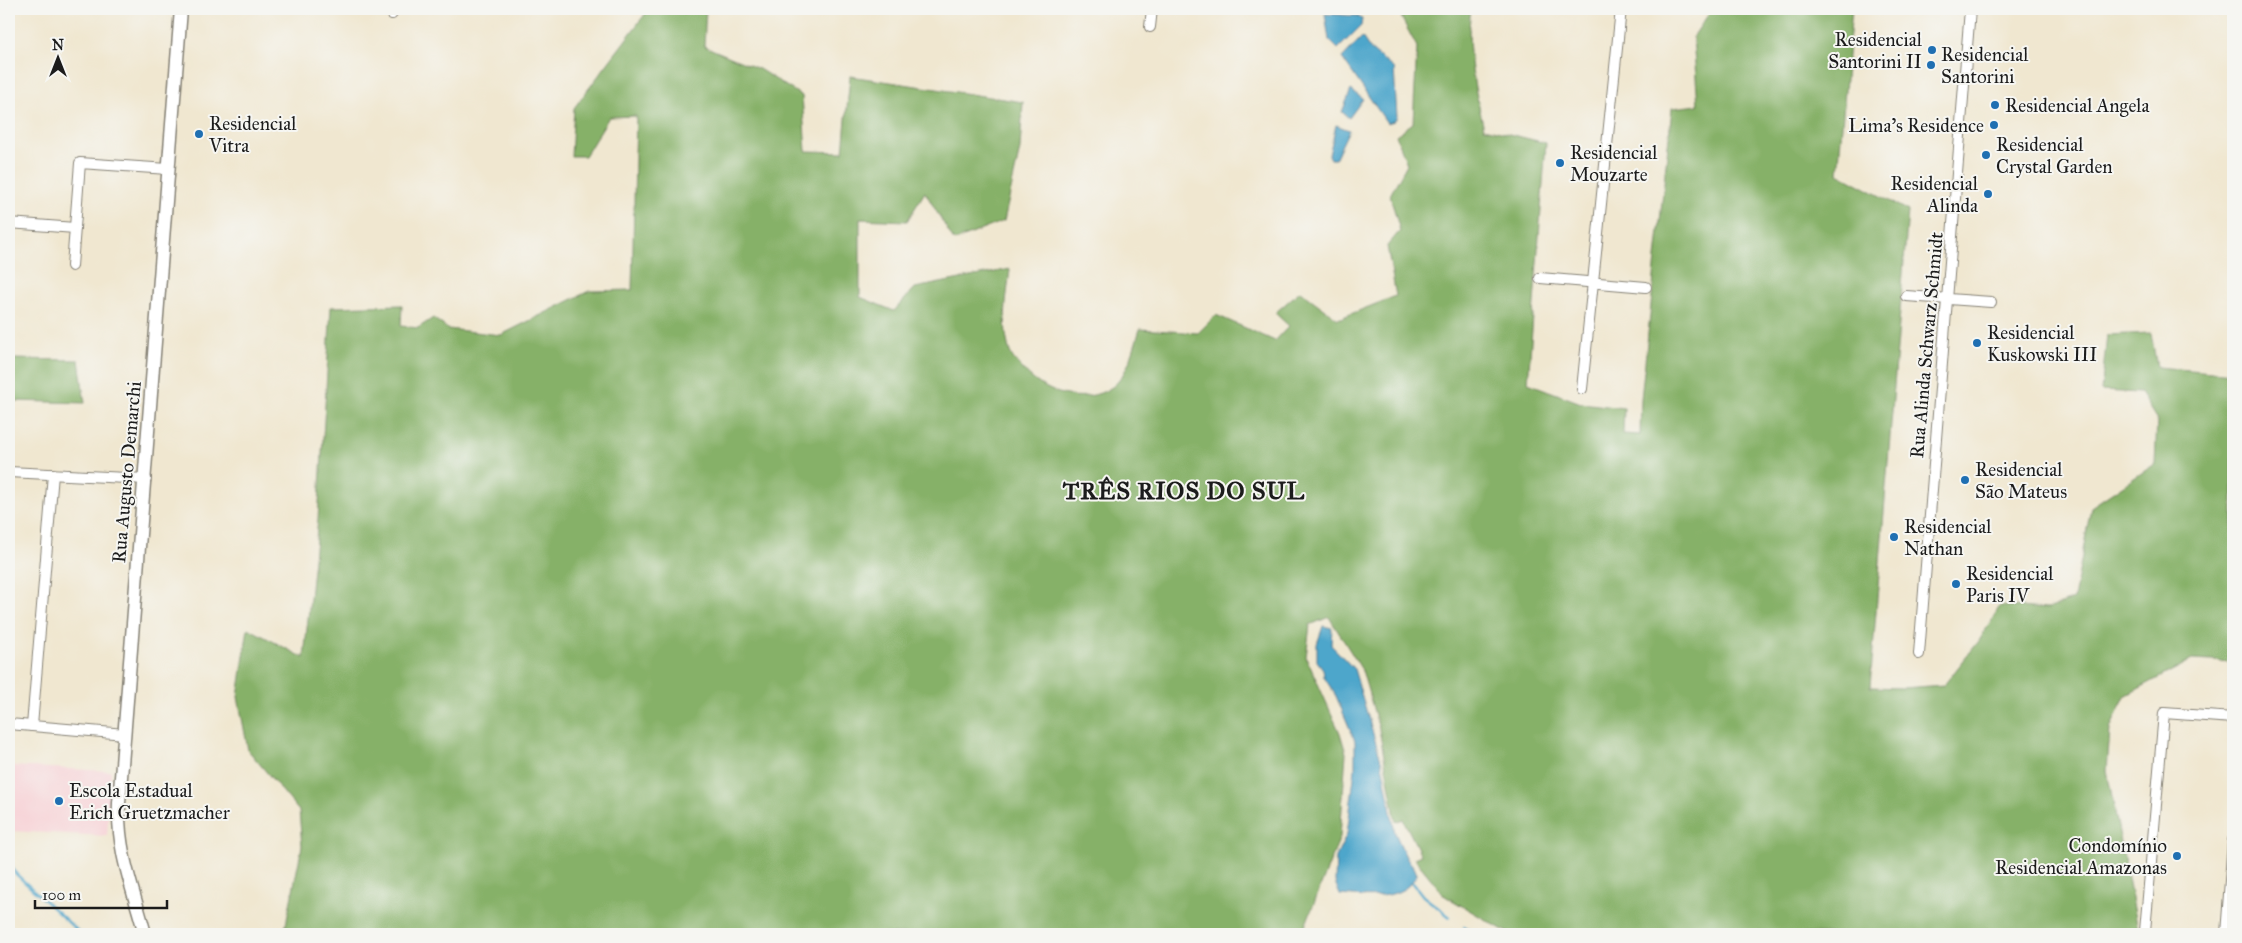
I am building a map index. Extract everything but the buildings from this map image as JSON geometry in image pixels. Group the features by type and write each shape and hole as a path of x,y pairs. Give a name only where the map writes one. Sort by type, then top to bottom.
{"street":[{"name":"Rua Augusto Demarchi","path":"145,934 120,849 118,828 181,9"},
{"path":"1150,27 1152,9"},
{"path":"1582,389 1621,9"},
{"name":"Rua Alinda Schwarz Schmidt","path":"1919,654 1970,9"},
{"path":"72,266 80,163 168,169"},
{"path":"9,223 74,228"},
{"path":"1540,278 1646,287"},
{"path":"1906,296 1991,302"},
{"path":"9,472 146,479"},
{"path":"32,726 53,474"},
{"path":"2145,931 2164,713 2233,718"},
{"path":"9,724 124,734"},
{"path":"2226,934 2233,840"}],"shaded area":[{"name":"Escola Estadual Erich Gruetzmacher","path":"9,766 111,771 107,836 9,831"}],"green space":[{"path":"649,9 706,9 704,46 759,69 802,96 806,151 843,152 850,76 1023,102 1020,149 1004,221 954,241 925,192 907,221 860,219 860,297 894,311 915,288 1010,269 1005,321 1007,342 1011,354 1029,376 1051,390 1063,394 1088,396 1101,393 1112,387 1122,376 1130,360 1140,329 1198,333 1216,315 1275,341 1289,326 1275,313 1300,291 1338,319 1396,296 1387,246 1400,231 1390,195 1407,164 1396,135 1413,123 1417,47 1402,19 1401,9 1471,9 1469,23 1470,53 1474,84 1484,128 1546,143 1528,383 1581,403 1624,408 1623,434 1640,435 1641,399 1672,108 1698,105 1693,37 1712,9 1852,9 1838,173 1908,211 1870,687 1903,688 1944,685 1979,641 2000,606 2048,609 2074,599 2091,507 2155,464 2157,420 2140,393 2101,391 2107,335 2151,333 2157,367 2233,374 2233,662 2192,660 2125,696 2110,729 2107,771 2139,934 1510,934 1445,896 1414,858 1421,855 1403,819 1396,822 1379,729 1362,670 1329,617 1310,625 1306,657 1340,733 1346,753 1340,837 1302,934 284,934 302,846 299,811 248,750 238,697 248,628 304,658 318,519 331,307 402,305 401,326 418,328 433,318 448,329 501,335 589,291 632,290 636,116 609,117 585,156 571,156 574,108"},
{"path":"9,359 79,360 85,403 13,401 9,405"}],"water":[{"path":"1325,14 1357,16 1362,19 1361,26 1338,49 1329,40"},
{"path":"1362,37 1370,49 1394,69 1397,117 1394,121 1387,123 1342,58"},
{"path":"1351,90 1363,99 1349,118 1342,112"},
{"path":"1336,125 1349,130 1335,159 1331,159 1329,155"},
{"path":"1323,626 1332,628 1331,645 1354,669 1382,764 1395,833 1407,859 1417,874 1411,883 1403,889 1383,896 1340,895 1335,882 1336,857 1347,834 1355,769 1355,741 1336,696 1317,661 1317,644"}],"waterway":[{"path":"9,862 16,874 81,934"},
{"path":"1413,883 1423,896 1450,917"},
{"path":"1464,926 1474,934"}],"place":[{"name":"Residencial Santorini II","path":"1932,50"},
{"name":"Residencial Santorini","path":"1931,65"},
{"name":"Residencial Angela","path":"1995,105"},
{"name":"Lima's Residence","path":"1994,125"},
{"name":"Residencial Vitra","path":"199,134"},
{"name":"Residencial Crystal Garden","path":"1986,155"},
{"name":"Residencial Mouzarte","path":"1560,163"},
{"name":"Residencial Alinda","path":"1988,194"},
{"name":"Residencial Kuskowski III","path":"1977,343"},
{"name":"Residencial São Mateus","path":"1965,480"},
{"name":"Residencial Nathan","path":"1894,537"},
{"name":"Residencial Paris IV","path":"1956,584"},
{"name":"Escola Estadual Erich Gruetzmacher","path":"59,801"},
{"name":"Condomínio Residencial Amazonas","path":"2177,856"}],"district":[{"name":"TRÊS RIOS DO SUL","path":"1184,491"}]}
